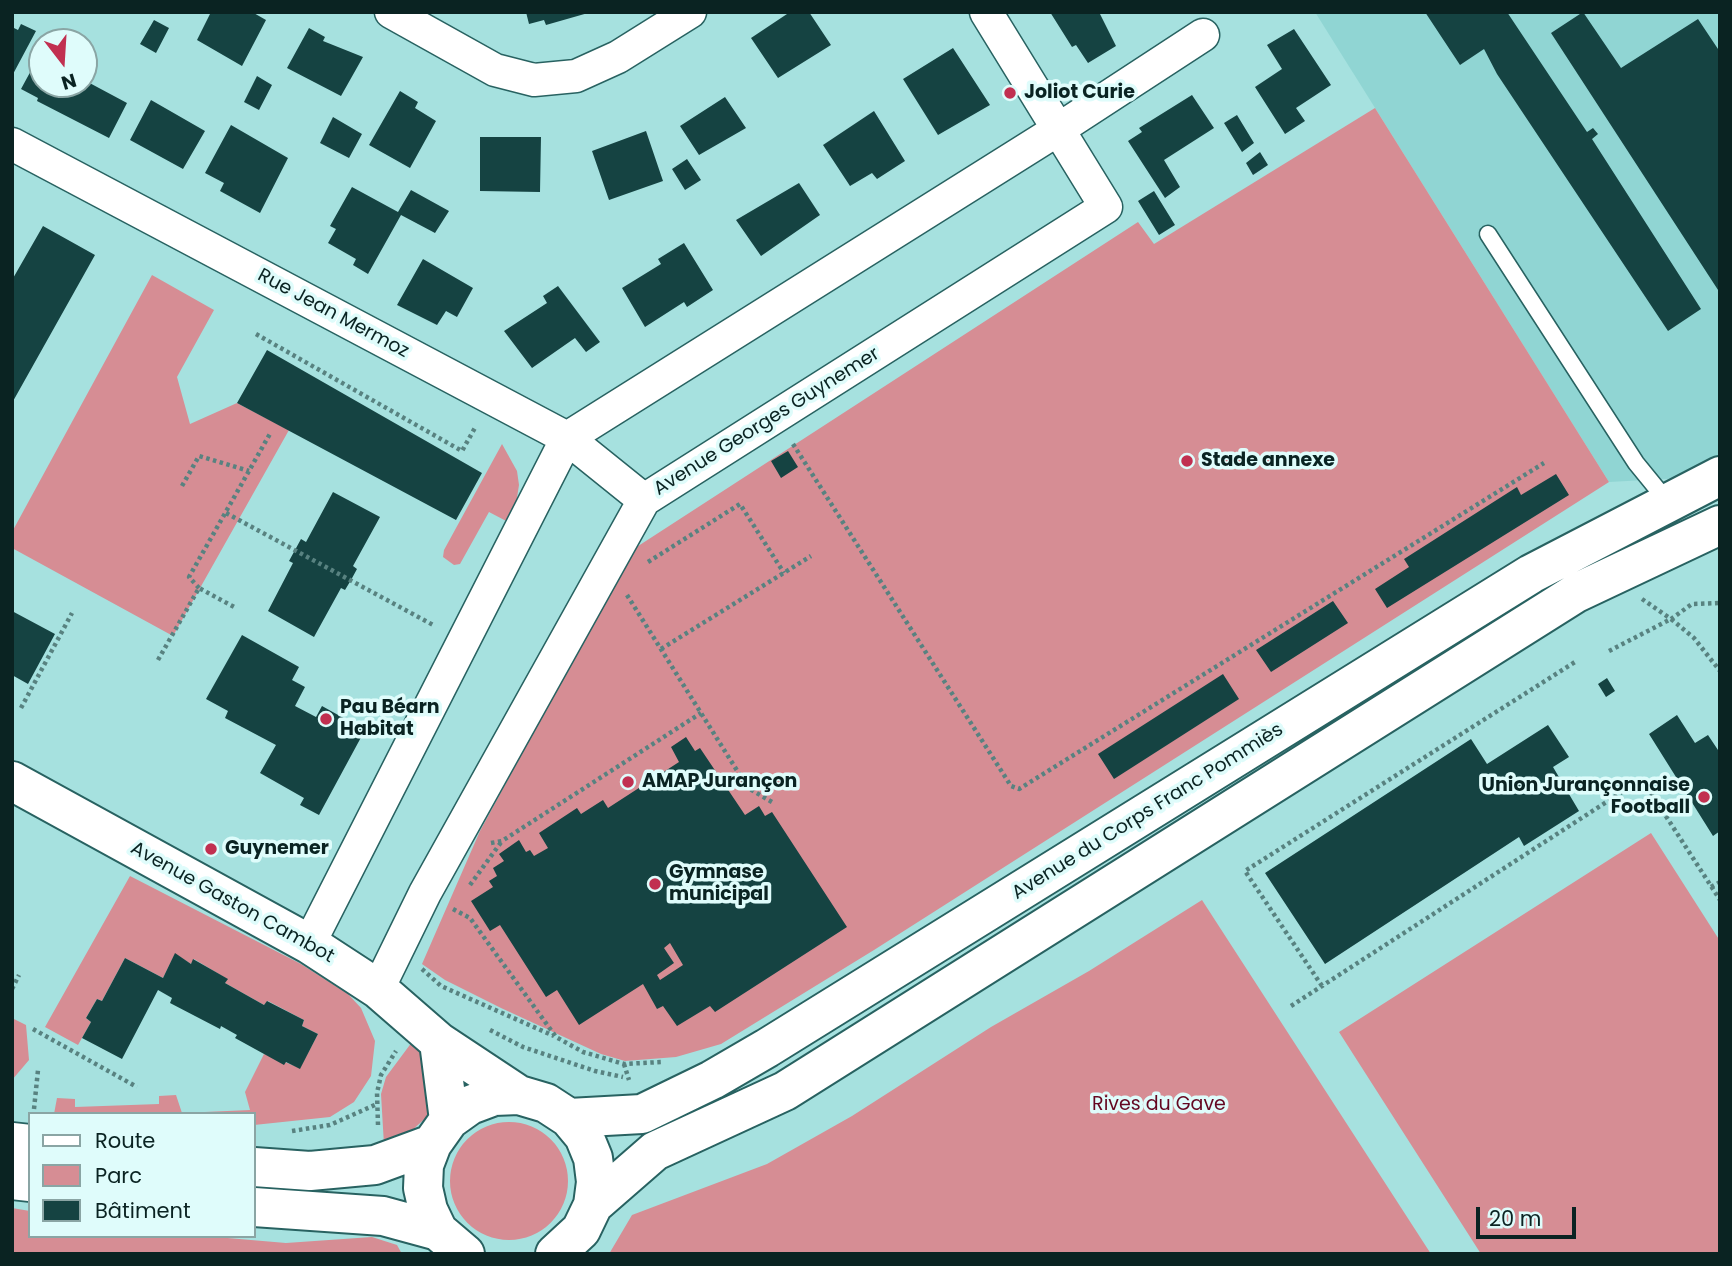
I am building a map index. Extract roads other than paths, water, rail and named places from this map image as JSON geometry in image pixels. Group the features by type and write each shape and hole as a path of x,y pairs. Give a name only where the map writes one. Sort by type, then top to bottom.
{"main road":[{"name":"Avenue du Corps Franc Pommiès","path":"569,1118 642,1114 712,1080 768,1048 1531,574 1667,501 1720,476"},
{"path":"593,1205 655,1151 785,1091 1576,593 1720,525"},
{"name":"Avenue Gaston Cambot","path":"12,781 309,944 378,989 413,1016 439,1042 519,1095"},
{"path":"439,1042 440,1132 425,1165 424,1188 428,1210 452,1242"},
{"path":"256,1167 310,1171 375,1165 440,1132 470,1105 494,1096 519,1095 546,1103 569,1118 584,1136 593,1158 596,1182 593,1205 581,1230 555,1254"},
{"path":"256,1207 383,1216 452,1242"}],"street":[{"path":"391,12 495,70 534,80 576,76 618,58 690,12"},
{"name":"Avenue Georges Guynemer","path":"378,989 449,851 614,572 644,500 1106,207 986,12"},
{"path":"309,944 567,438 1059,129 1203,35"},
{"name":"Rue Jean Mermoz","path":"12,144 567,438 644,500"}],"lane":[{"path":"1488,234 1636,463 1667,501"}],"place":[{"name":"Joliot Curie","path":"1010,93"},
{"name":"Stade annexe","path":"1187,461"},
{"name":"Pau Béarn Habitat","path":"326,719"},
{"name":"AMAP Jurançon","path":"628,782"},
{"name":"Union Jurançonnaise Football","path":"1704,797"},
{"name":"Guynemer","path":"211,849"},
{"name":"Gymnase municipal","path":"655,884"}],"park label":[{"name":"Rives du Gave","path":"1159,1105"}]}
